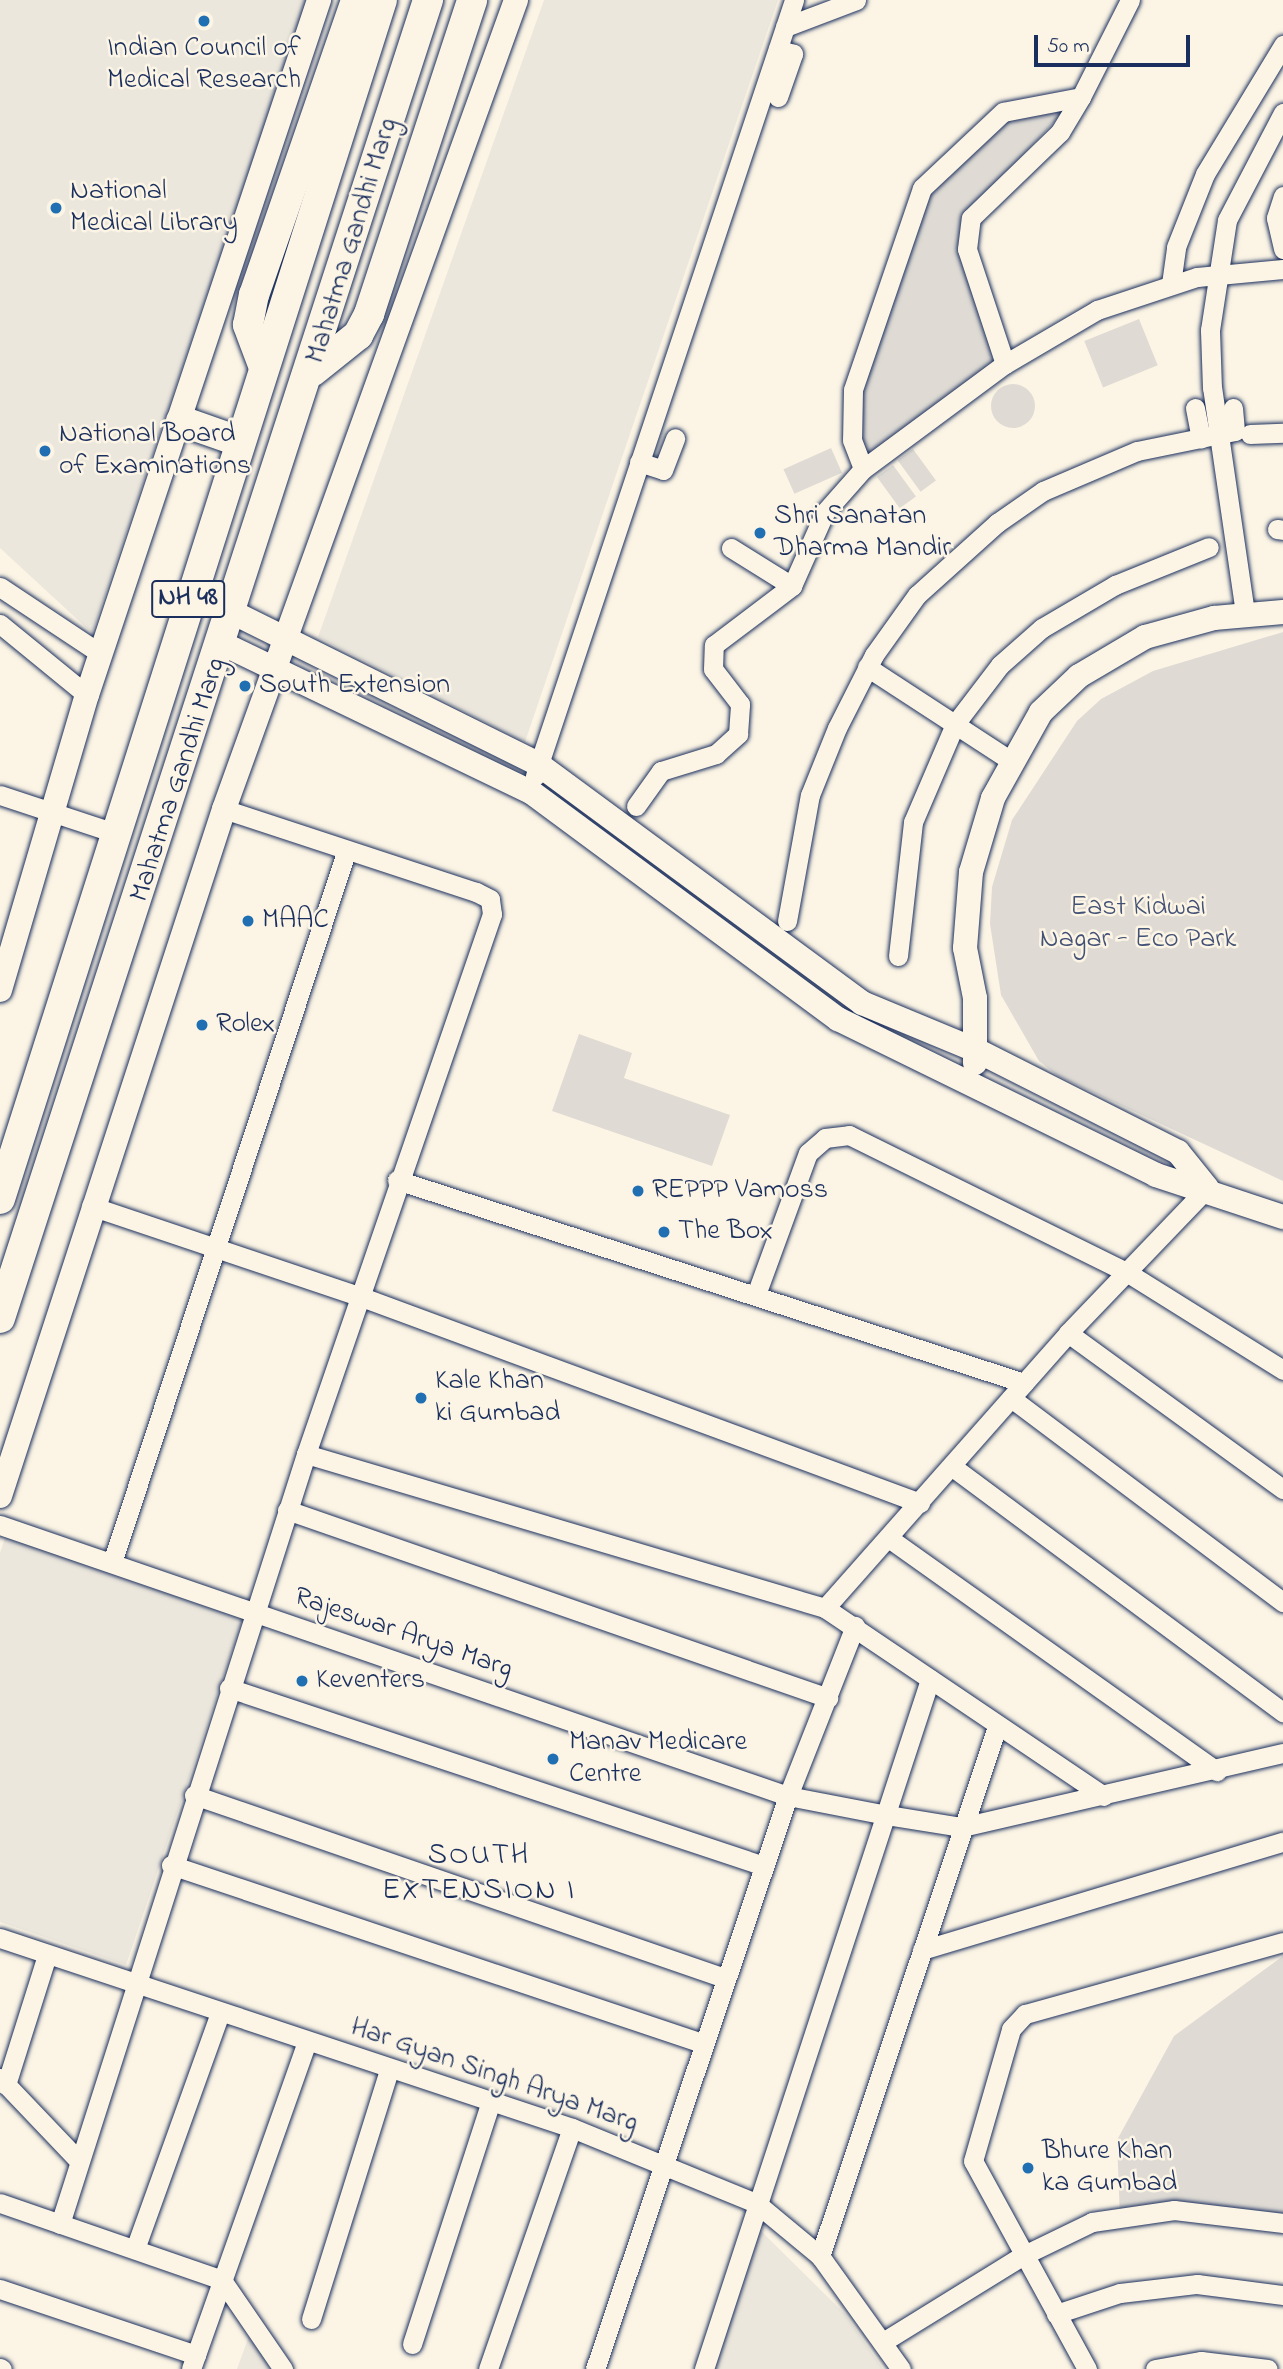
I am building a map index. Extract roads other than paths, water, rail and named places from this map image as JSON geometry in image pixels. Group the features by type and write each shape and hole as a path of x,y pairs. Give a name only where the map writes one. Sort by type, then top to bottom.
{"main road":[{"path":"263,365 248,325 254,295 356,0"},
{"name":"Mahatma Gandhi Marg","path":"0,1199 112,832 382,0"},
{"name":"Mahatma Gandhi Marg","path":"0,1318 313,371 428,0"},
{"path":"313,371 358,335 369,314 472,0"},
{"path":"181,421 238,441"}],"street":[{"path":"0,990 56,815 87,695 181,421 319,0"},
{"path":"0,1496 91,1206 224,809 279,669 516,0"},
{"path":"531,792 538,764 794,0"},
{"path":"785,27 856,0"},
{"path":"1005,364 967,249 971,218 1060,132 1081,97 1130,0"},
{"path":"1171,284 1176,247 1205,174 1283,45"},
{"path":"778,49 793,54 778,97"},
{"path":"863,469 852,440 853,390 922,188 1003,112 1081,97"},
{"path":"1245,613 1210,437 1210,330 1217,275 1240,186 1283,113"},
{"path":"1283,196 1276,218 1283,249"},
{"path":"636,806 662,771 716,754 738,734 740,704 713,669 714,645 792,586 825,512 863,469 1005,364 1097,310 1171,284 1217,275 1283,269"},
{"path":"1195,408 1210,437"},
{"path":"787,921 810,794 867,667 917,595 958,555 1042,491 1137,452 1236,431 1233,408"},
{"path":"1250,434 1283,433"},
{"path":"639,462 663,470 675,438"},
{"path":"898,956 913,822 955,724 1000,666 1042,628 1115,585 1209,547"},
{"path":"731,548 792,586"},
{"path":"0,587 101,654"},
{"path":"970,1084 978,1051 965,948 967,898 977,847 1011,761 1041,712 1099,661 1171,628 1245,613 1283,612"},
{"path":"234,613 538,764 862,1003 978,1051 1178,1152 1207,1188"},
{"path":"0,624 87,695"},
{"path":"223,644 531,792 838,1018 1156,1175 1207,1188 1283,1216"},
{"path":"867,667 1011,761"},
{"path":"0,795 112,832"},
{"path":"60,2224 132,1983 306,1454 397,1180 492,914 490,899 477,892 346,852 224,809"},
{"path":"111,1563 346,852"},
{"path":"757,1292 808,1153 825,1138 849,1135 1128,1273 1283,1370"},
{"path":"397,1180 757,1292 1017,1391 1283,1602"},
{"path":"825,1608 954,1468 1068,1333 1207,1188"},
{"path":"91,1206 359,1296 920,1503"},
{"path":"1068,1333 1283,1489"},
{"path":"306,1454 825,1608 855,1626 997,1727 1104,1796"},
{"path":"954,1468 1283,1712"},
{"path":"288,1510 828,1698"},
{"name":"Rajeswar Arya Marg","path":"0,1525 788,1796 962,1827"},
{"path":"890,1539 1216,1771"},
{"path":"595,2369 661,2162 788,1796 855,1626"},
{"path":"704,2369 756,2203 930,1679"},
{"path":"229,1688 764,1866"},
{"path":"820,2256 997,1727"},
{"path":"962,1827 1216,1771 1283,1753"},
{"path":"194,1795 725,1978"},
{"path":"922,1950 1283,1842"},
{"path":"171,1865 702,2043"},
{"name":"Har Gyan Singh Arya Marg","path":"0,1938 490,2104 572,2128 661,2162 756,2203 820,2256 886,2340 901,2369"},
{"path":"1087,2369 978,2175 972,2149 1016,2019 1283,1942"},
{"path":"47,1955 3,2081 79,2161"},
{"path":"135,2249 220,2013"},
{"path":"0,2289 194,2362 307,2042"},
{"path":"311,2319 388,2070"},
{"path":"412,2343 490,2104"},
{"path":"488,2369 572,2128"},
{"path":"0,2203 222,2280 284,2369"},
{"path":"886,2340 1022,2256 1092,2222 1133,2212 1283,2223"},
{"path":"1056,2314 1120,2293 1197,2284 1283,2295"},
{"path":"1155,2369 1201,2361 1268,2369"}],"place":[{"name":"Indian Council of Medical Research","path":"204,21"},
{"name":"National Medical Library","path":"56,208"},
{"name":"National Board of Examinations","path":"45,451"},
{"name":"Shri Sanatan Dharma Mandir","path":"760,533"},
{"name":"South Extension","path":"245,686"},
{"name":"MAAC","path":"248,921"},
{"name":"Rolex","path":"202,1025"},
{"name":"REPPP Vamoss","path":"638,1191"},
{"name":"The Box","path":"664,1232"},
{"name":"Kale Khan ki Gumbad","path":"421,1398"},
{"name":"Keventers","path":"302,1681"},
{"name":"Manav Medicare Centre","path":"553,1759"},
{"name":"Bhure Khan ka Gumbad","path":"1028,2168"}],"district":[{"name":"SOUTH EXTENSION I","path":"479,1874"}],"park label":[{"name":"East Kidwai Nagar - Eco Park","path":"1138,924"}]}
